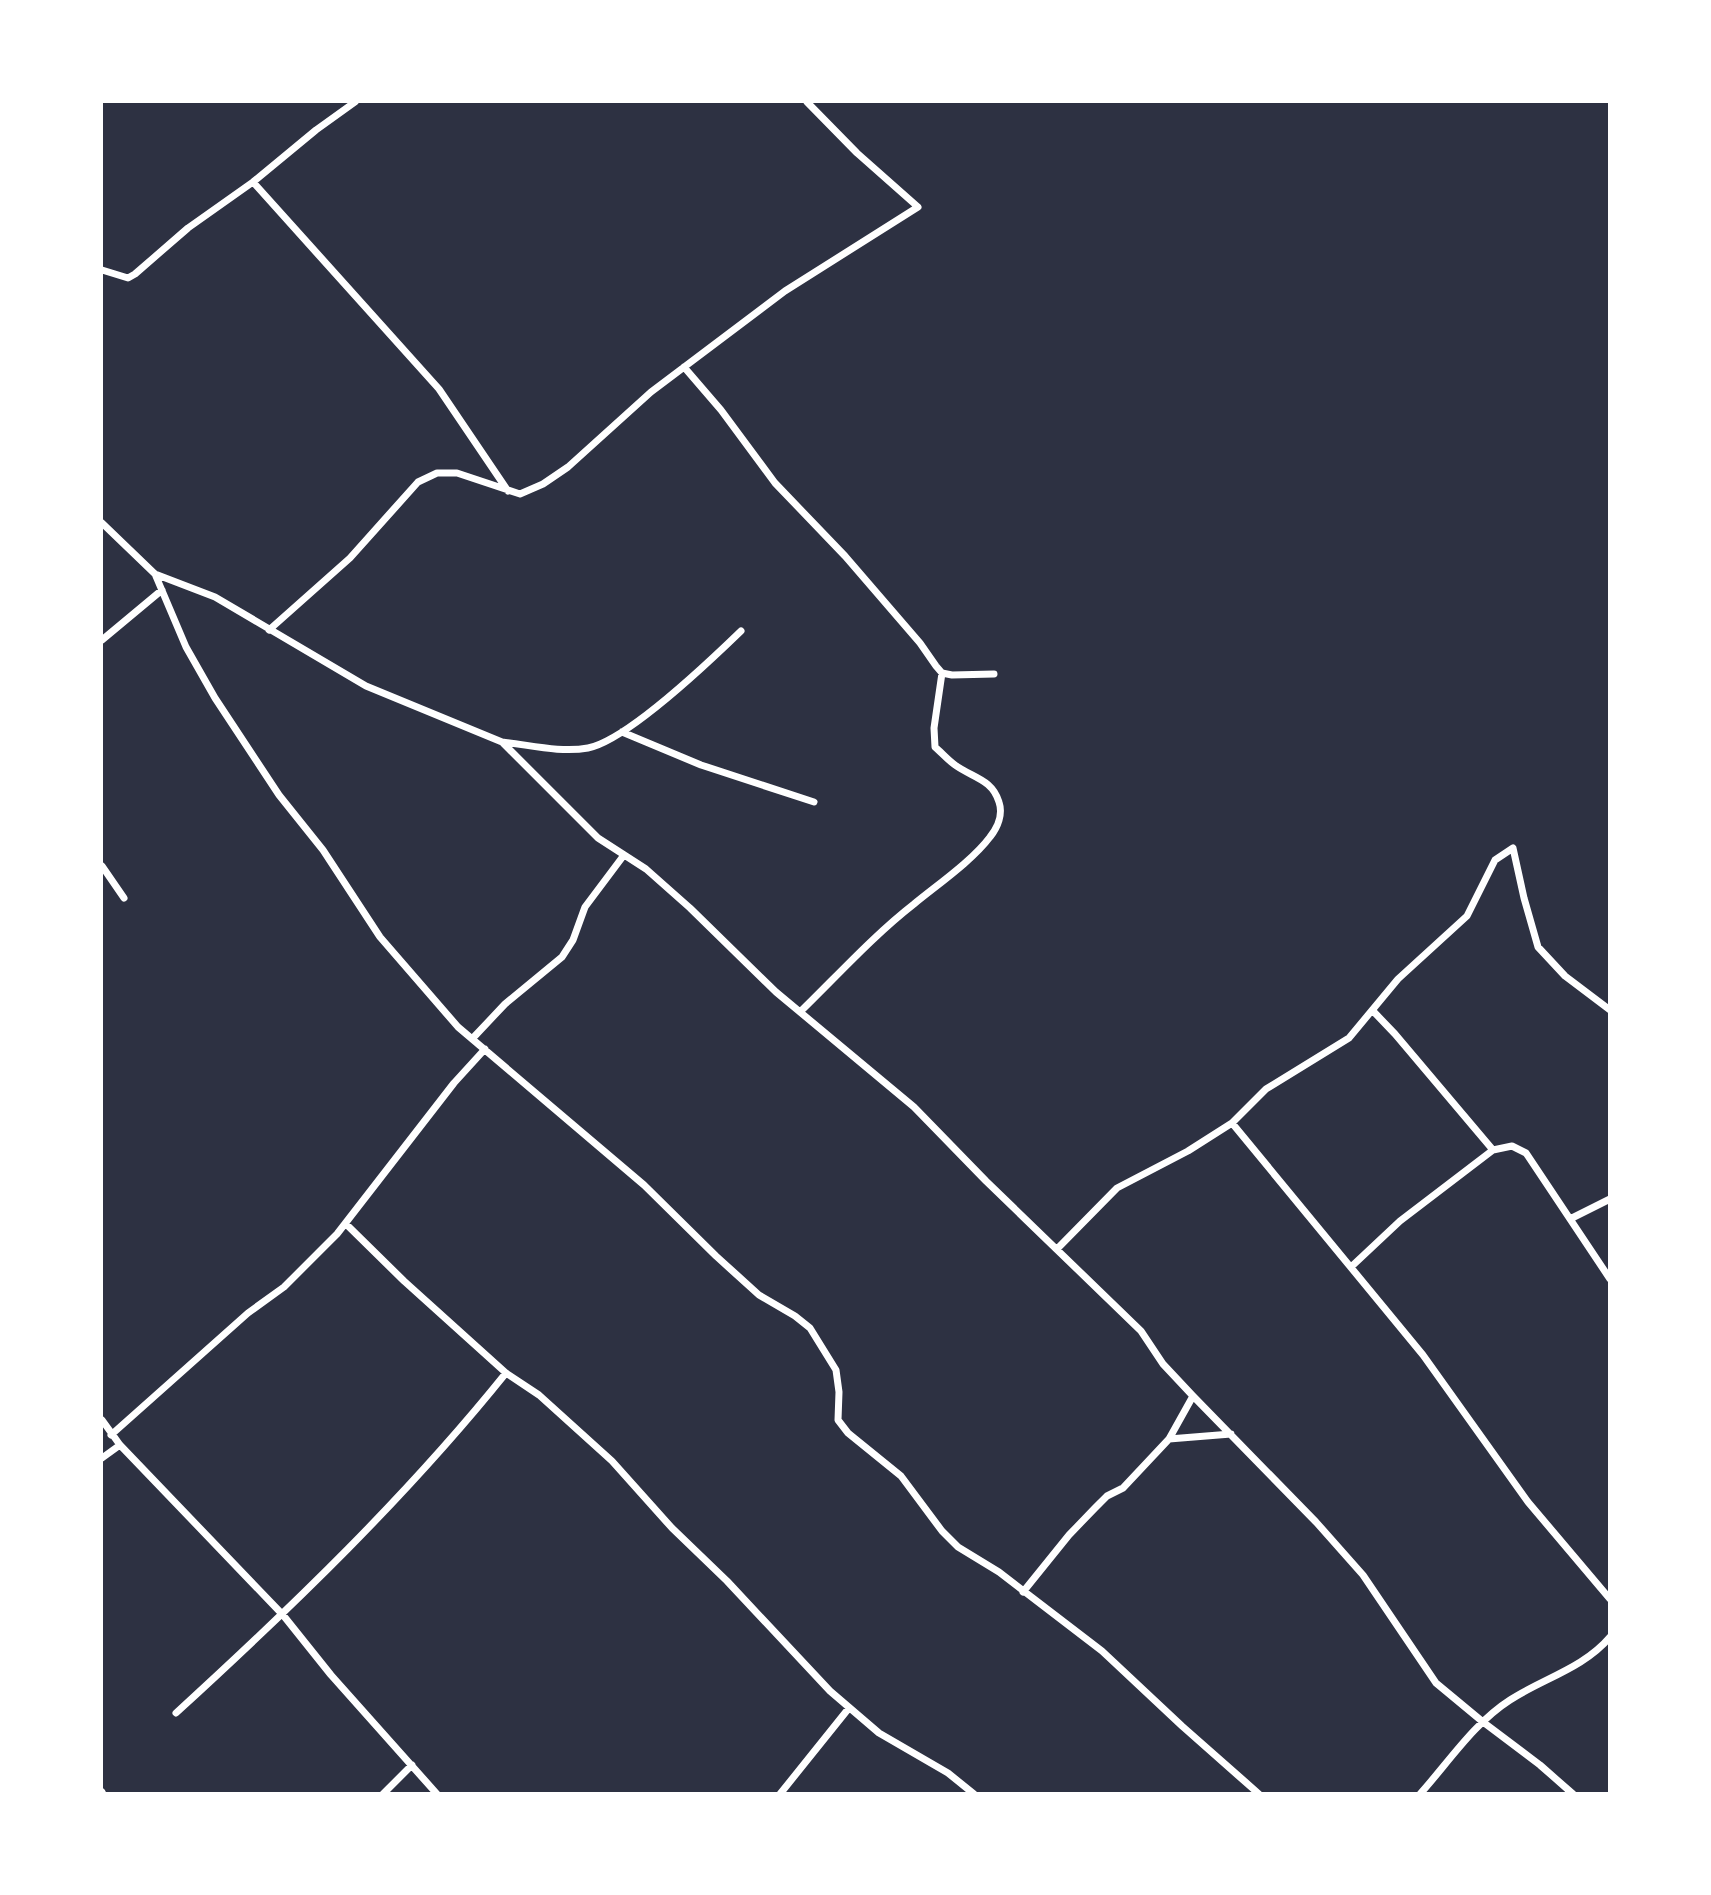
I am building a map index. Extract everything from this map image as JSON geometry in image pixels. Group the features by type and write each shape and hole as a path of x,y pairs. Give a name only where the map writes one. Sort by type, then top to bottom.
{"street":[{"path":"102,270 128,278 135,274 188,229 355,102"},
{"path":"269,630 350,558 418,482 437,473 457,473 520,494 543,484 568,467 651,392 785,291 918,207 857,153 807,102"},
{"path":"253,182 439,389 508,491"},
{"path":"684,368 721,410 775,484 845,556 943,673 993,674"},
{"path":"102,523 155,573 215,597 366,686 502,742 573,750 591,747 622,732 700,670 741,631"},
{"path":"155,573 186,647 215,698 279,795 323,850 380,936 457,1027 644,1185 759,1295 810,1328 836,1370 839,1392 838,1420 848,1433 901,1476 942,1531 958,1547 999,1572 1102,1651 1259,1794"},
{"path":"102,640 162,590"},
{"path":"801,1012 884,930 934,889 988,840 996,829 1000,804 994,790 985,780 956,766 935,747 934,728 943,673"},
{"path":"622,732 701,765 814,802"},
{"path":"502,742 598,838 646,869 776,992 914,1107 986,1181 1141,1331 1163,1364 1316,1521 1363,1575 1436,1683 1573,1794"},
{"path":"1057,1249 1117,1188 1188,1151 1232,1123 1266,1089 1349,1038 1398,979 1467,916 1495,860 1513,848 1538,947 1565,976 1609,1010"},
{"path":"472,1039 505,1004 562,957 573,940 585,907 624,855"},
{"path":"102,866 124,898"},
{"path":"1373,1011 1493,1150"},
{"path":"111,1435 248,1313 284,1287 346,1224 454,1083 485,1049"},
{"path":"1232,1123 1423,1355 1528,1502 1609,1599"},
{"path":"1351,1267 1400,1221 1493,1150 1511,1146 1525,1153 1609,1279"},
{"path":"1570,1219 1609,1199"},
{"path":"346,1224 404,1281 506,1373 539,1395 612,1461 672,1528 849,1708 880,1733 948,1773 974,1794"},
{"path":"176,1713 283,1615 401,1496 467,1422 506,1373"},
{"path":"1024,1592 1069,1535 1107,1496 1123,1488 1169,1439 1193,1396"},
{"path":"102,1420 120,1445 283,1615 331,1675 437,1794"},
{"path":"1169,1439 1231,1434"},
{"path":"102,1458 120,1445"},
{"path":"1420,1794 1483,1722 1509,1700 1599,1649 1609,1637"},
{"path":"781,1793 849,1708"},
{"path":"383,1794 412,1765"}]}
